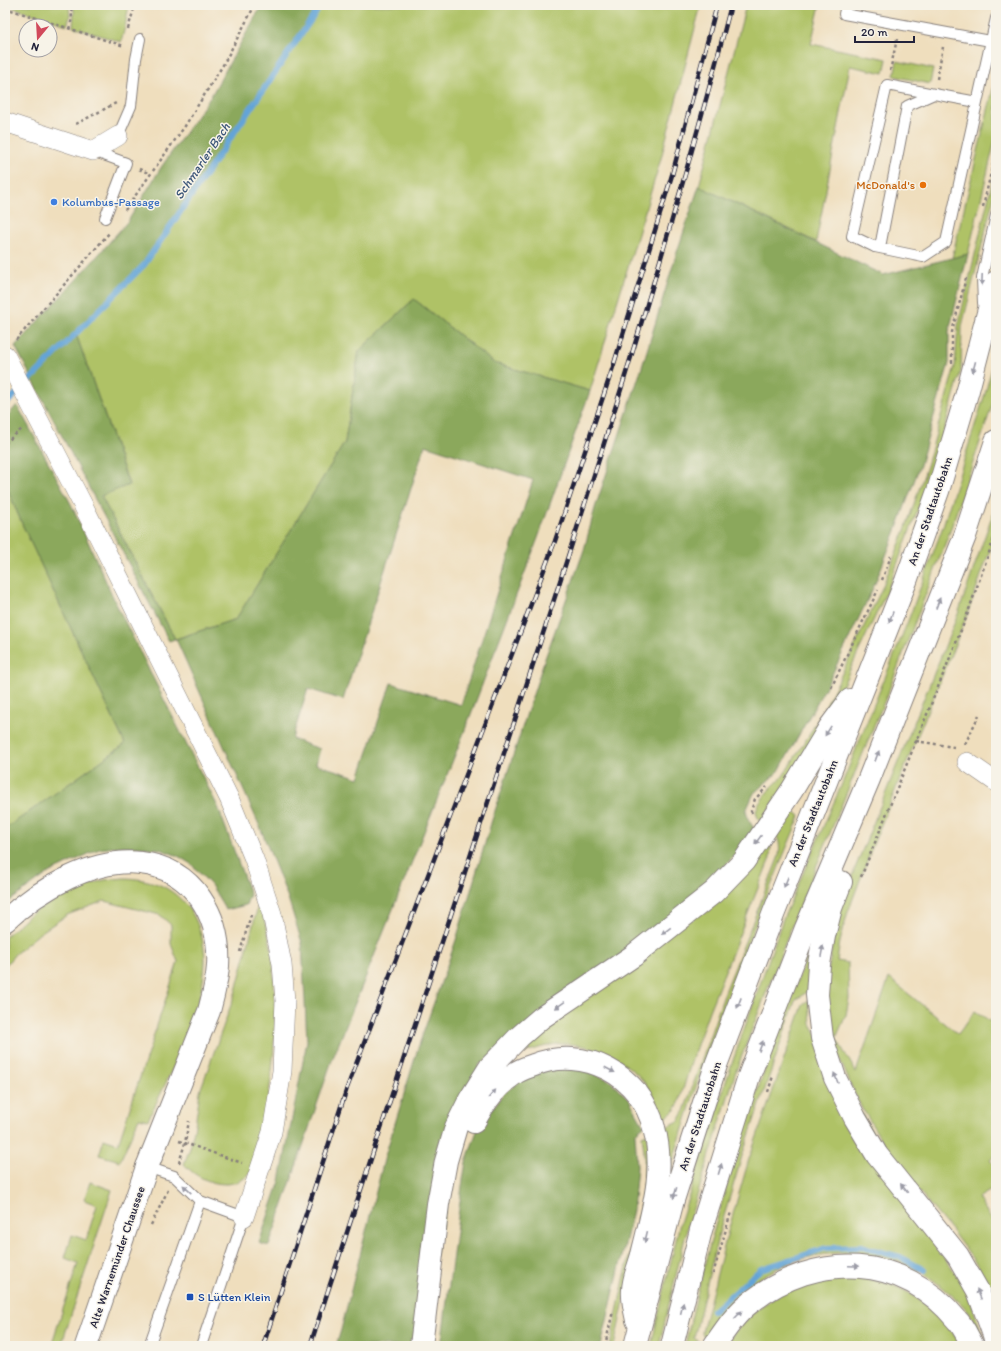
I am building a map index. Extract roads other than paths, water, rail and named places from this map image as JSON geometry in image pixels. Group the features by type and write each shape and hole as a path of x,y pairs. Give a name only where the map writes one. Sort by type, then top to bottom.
{"main road":[{"name":"An der Stadtautobahn","path":"636,1338 673,1200 716,1065 775,908 906,581 938,491 984,330 996,282"},
{"path":"672,1346 701,1230 749,1076 806,928 869,779 964,536 996,441"},
{"path":"421,1346 438,1204 446,1161 456,1127 470,1099 490,1067 519,1037 541,1018 634,956 714,892 744,861 792,790 830,727 868,677"},
{"path":"869,779 855,849 831,908 819,964 817,995 822,1038 835,1078 855,1118 877,1155 958,1256 978,1291 996,1344"},
{"name":"Alte Warnemünder Chaussee","path":"5,921 37,896 60,882 85,871 98,867 140,862 157,866 170,872 191,886 203,901 214,922 218,947 218,966 216,985 209,1011 147,1167 86,1346"},
{"path":"433,1346 452,1194 458,1163 469,1130 484,1103 500,1085 518,1072 541,1062 554,1059 571,1058 589,1061 618,1074 633,1088 646,1107 654,1126 659,1153 659,1179 651,1219 632,1291 636,1338"},
{"path":"714,1346 728,1325 750,1302 777,1284 806,1272 836,1266 871,1267 906,1278 935,1297 958,1320 973,1346"}],"street":[{"path":"5,122 93,151 118,136"},
{"path":"9,351 34,413 82,503 229,798 254,859 272,914 282,964 285,1000 282,1070 272,1132 244,1217"},
{"path":"965,756 996,782"}],"lane":[{"path":"846,5 844,14 993,41"},
{"path":"977,102 887,85 852,236 875,247 923,257 946,242 977,102 993,41 996,18"},
{"path":"118,136 131,106 140,39"},
{"path":"875,247 881,242 907,106 934,94"},
{"path":"93,151 126,163 105,218"},
{"path":"984,330 982,278 996,215"},
{"path":"147,1167 174,1176 200,1202 244,1217 201,1346"},
{"path":"149,1346 200,1202"}],"waterway":[{"name":"Schmarler Bach","path":"5,405 144,265 321,5"},
{"path":"713,1311 761,1269 826,1248 863,1247 900,1257 924,1270"}],"railway":[{"path":"263,1346 347,1088 555,541 613,367 672,175 717,5"},
{"path":"310,1346 598,463 681,189 731,5"}],"place":[{"name":"McDonald's","path":"923,185"},
{"name":"Kolumbus-Passage","path":"54,202"},
{"name":"S Lütten Klein","path":"190,1297"}]}
